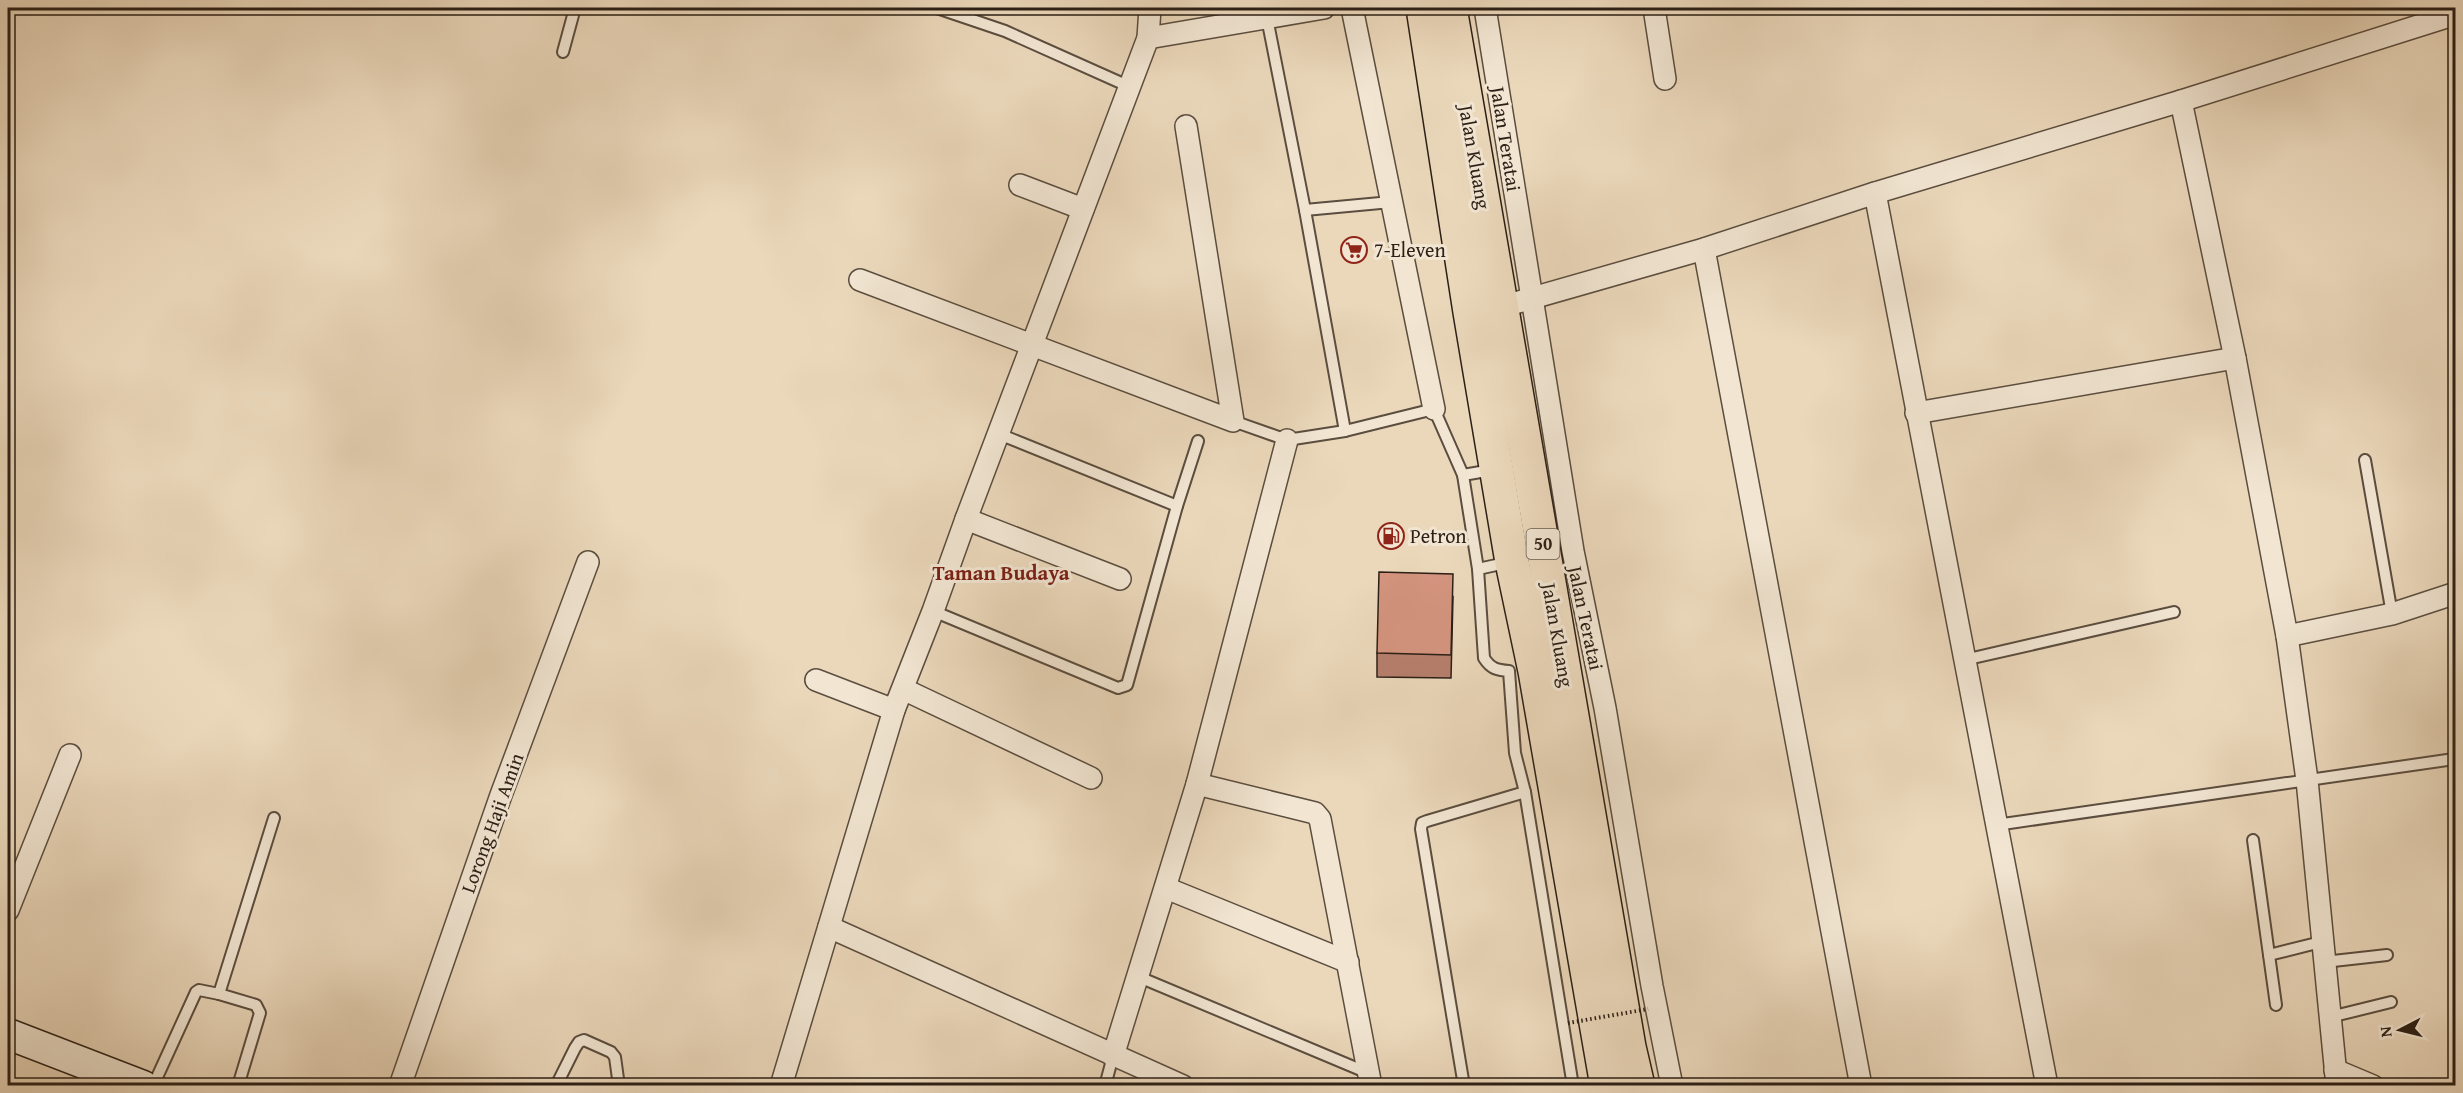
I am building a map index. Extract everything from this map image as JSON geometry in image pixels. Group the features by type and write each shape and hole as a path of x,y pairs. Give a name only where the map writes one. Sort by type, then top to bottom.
{"highway":[{"name":"Jalan Kluang","path":"1423,8 1470,312 1498,469 1526,677 1607,1086"},
{"name":"Jalan Kluang","path":"1450,8 1501,307 1591,711 1638,1086"}],"street":[{"path":"781,1086 894,710 1148,38 1150,8"},
{"path":"1148,38 1324,8"},
{"path":"1352,8 1434,409"},
{"name":"Jalan Teratai","path":"1485,8 1573,551 1591,711 1650,974 1672,1086"},
{"path":"1654,8 1665,79"},
{"path":"1501,307 1533,300 1704,249 1875,192 2181,101 2456,14"},
{"path":"2181,101 2235,358 2287,636 2307,780 2336,1078 2373,1086"},
{"path":"860,280 1233,421 1186,126"},
{"path":"1020,185 1083,209"},
{"path":"1875,192 2047,1086"},
{"path":"1704,249 1861,1086"},
{"path":"1916,414 2235,358"},
{"path":"1113,1056 1197,784 1287,440"},
{"path":"966,519 1120,579"},
{"name":"Lorong Haji Amin","path":"400,1086 501,795 588,562"},
{"path":"2287,636 2392,614 2456,593"},
{"path":"816,680 894,710"},
{"path":"903,688 1091,778"},
{"path":"8,910 70,755"},
{"path":"1197,784 1316,813 1323,828 1370,1079"},
{"path":"1166,888 1348,962"},
{"path":"829,927 1183,1086"},
{"path":"8,1035 86,1077 142,1086"}],"lane":[{"path":"563,52 575,8"},
{"path":"937,8 1005,31 1128,86"},
{"path":"1267,18 1345,431"},
{"path":"1305,210 1391,202"},
{"path":"1233,421 1287,440 1345,431 1434,409 1463,475 1478,569 1484,658 1488,666 1495,670 1526,677"},
{"path":"999,434 1177,506"},
{"path":"933,611 1118,688 1124,688 1127,685 1177,506 1198,441"},
{"path":"2365,460 2392,614"},
{"path":"1463,475 1498,469"},
{"path":"1478,569 1512,562"},
{"path":"1964,660 2174,612"},
{"path":"1513,721 1527,707 1526,677"},
{"path":"1526,677 1513,721 1515,753 1525,792 1573,1086"},
{"path":"1996,825 2454,759"},
{"path":"1464,1086 1421,829 1422,823 1525,792"},
{"path":"219,994 274,818"},
{"path":"2253,840 2276,1005"},
{"path":"2269,955 2321,942"},
{"path":"2324,963 2387,956"},
{"path":"1139,977 1370,1079"},
{"path":"153,1086 196,992 199,990 256,1005 260,1013 238,1086"},
{"path":"2330,1017 2391,1002"},
{"path":"556,1086 575,1048 579,1042 584,1040 611,1052 615,1057 619,1086"},
{"path":"1105,1086 1113,1056"}],"path":[{"path":"1568,1023 1648,1009"}],"building":[{"path":"1379,572 1453,574 1451,655 1377,653"}],"place":[{"name":"7-Eleven","path":"1354,250"},
{"name":"Petron","path":"1391,536"}],"district":[{"name":"Taman Budaya","path":"1001,573"}]}
